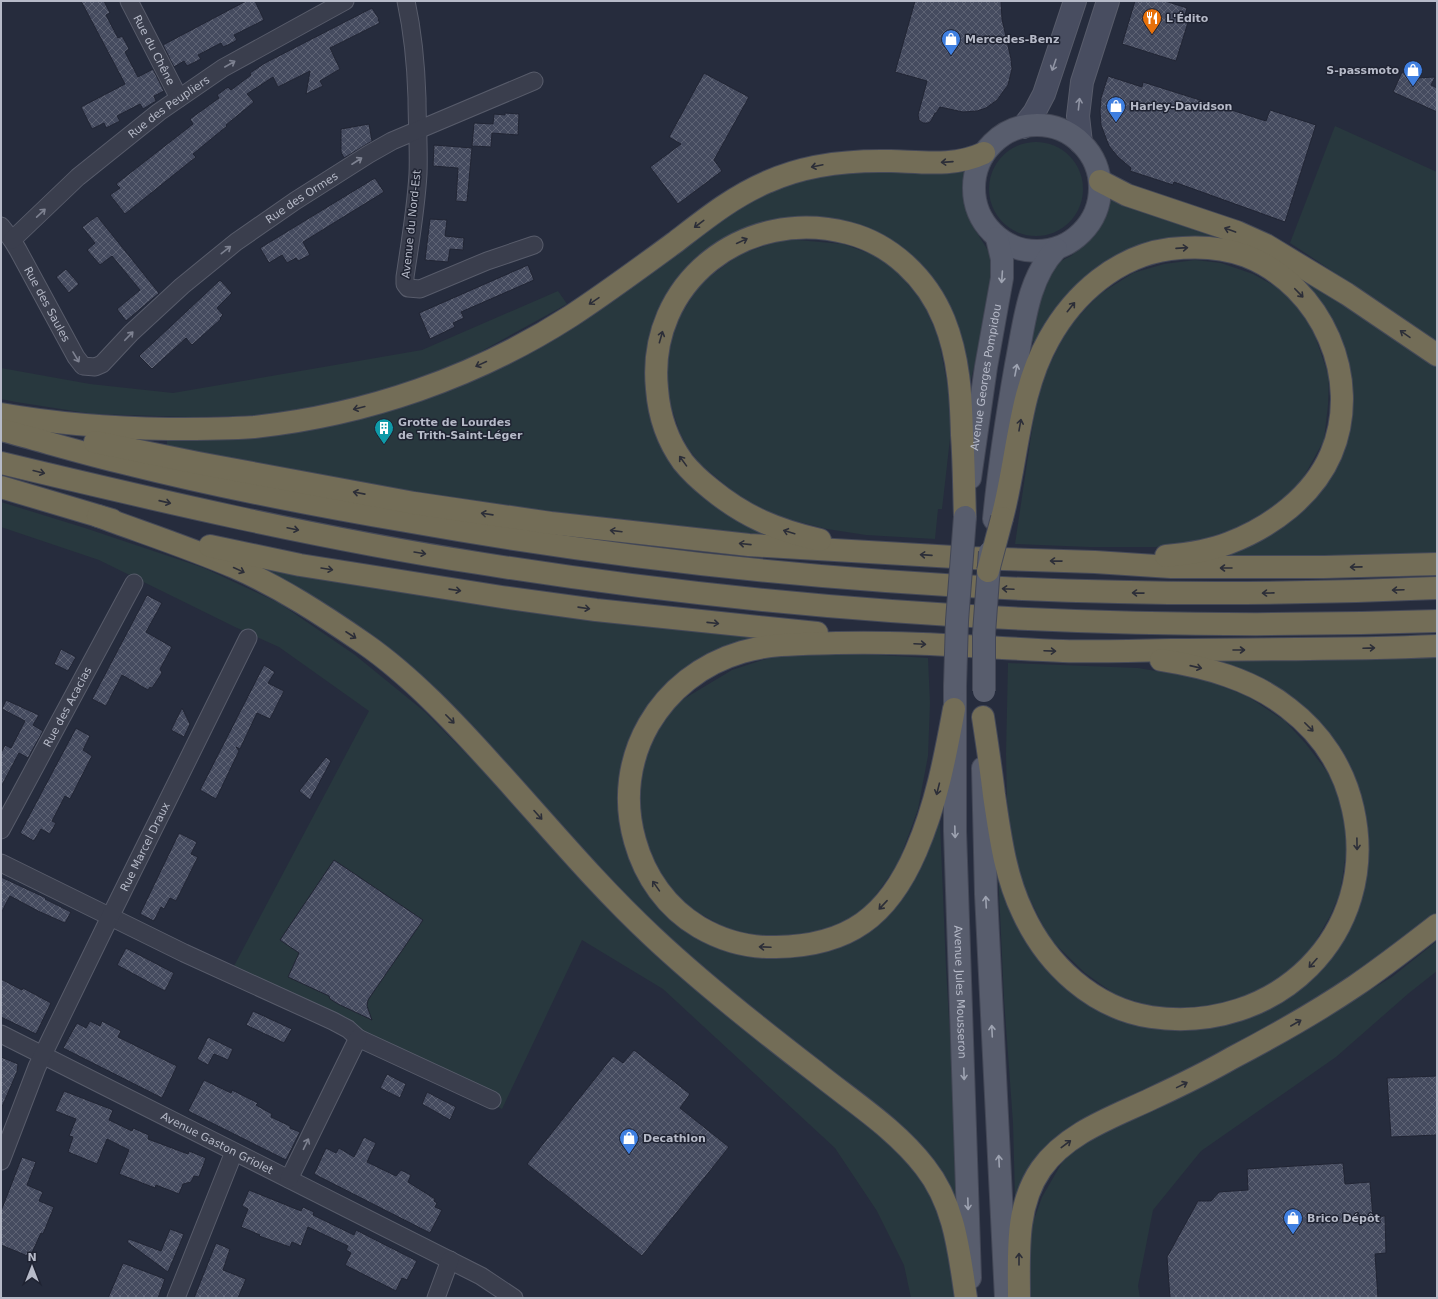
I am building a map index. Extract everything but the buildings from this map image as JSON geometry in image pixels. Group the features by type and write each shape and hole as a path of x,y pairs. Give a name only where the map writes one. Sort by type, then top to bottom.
{"highway":[{"path":"1,414 61,423 102,427 210,429 245,428 286,423 360,408 413,392 463,373 567,319 613,288 730,201 768,181 795,171 826,164 871,160 945,163 966,160 984,153"},
{"path":"1100,182 1127,195 1226,228 1266,245 1347,294 1437,355"},
{"path":"882,552 842,545 792,533 748,515 718,495 693,473 677,452 666,431 657,397 656,371 659,345 666,322 682,292 696,274 721,252 745,239 784,228 812,227 837,230 861,236 884,248 905,263 922,282 944,318 952,345 958,374 961,405 965,517"},
{"path":"988,570 998,519 1010,486 1024,405 1032,377 1042,351 1055,328 1068,310 1085,291 1106,274 1118,267 1140,256 1163,250 1199,247 1223,250 1246,256 1267,266 1294,287 1310,304 1323,326 1337,358 1341,387 1340,420 1334,444 1325,466 1304,494 1287,510 1252,533 1228,544 1190,553 1095,562"},
{"path":"1,428 103,443 192,462 414,503 486,514 636,533 756,545 971,558 1095,562 1171,567 1361,567 1437,564"},
{"path":"1,428 104,458 161,472 348,511 506,538 692,563 850,578 1072,592 1232,594 1437,588"},
{"path":"1,463 181,505 321,535 410,552 573,577 732,597 916,613 1068,620 1244,624 1437,621"},
{"path":"1,487 98,516 201,544 300,565 423,585 601,610 801,631 881,642"},
{"path":"98,516 208,556 235,567 275,587 367,646 408,680 448,717 474,744 603,888 653,938 755,1024 879,1121 899,1138 918,1158 932,1176 946,1201 958,1242 966,1298"},
{"path":"954,710 943,770 936,798 915,854 893,894 879,910 847,933 817,943 789,947 758,947 731,942 694,924 672,906 655,885 641,860 632,833 629,808 630,782 634,758 643,733 658,710 673,692 696,674 719,661 742,652 766,647 794,644 881,642 1102,652 1173,650 1290,650 1437,646"},
{"path":"983,717 1001,842 1012,886 1029,926 1044,950 1060,969 1081,987 1104,1002 1126,1011 1154,1018 1186,1019 1217,1016 1243,1010 1267,999 1292,983 1313,964 1338,928 1349,901 1356,874 1357,838 1351,800 1340,771 1323,743 1298,715 1275,699 1253,687 1228,676 1188,665 1102,652"},
{"path":"1019,1298 1020,1239 1026,1201 1029,1190 1040,1170 1052,1155 1061,1147 1092,1127 1194,1078 1297,1022 1362,982 1437,925"}],"main road":[{"path":"1023,127 1034,113 1044,94 1075,1"},
{"path":"1081,143 1078,116 1082,82 1098,1"},
{"path":"1082,82 1108,1"},
{"path":"1040,125 1057,128 1081,143 1094,160 1100,182 1100,193 1094,216 1081,235 1071,242 1056,249 1044,252 1025,251 1013,247 998,238 989,230 977,210 974,198 974,186 975,175 979,164 984,153 992,144 1011,130 1040,125"},
{"name":"Avenue Georges Pompidou","path":"955,686 957,614 965,517 986,368 1002,278 1002,259 998,238"},
{"path":"998,519 1006,424 1024,322 1039,274 1045,262 1056,249"},
{"path":"988,570 984,634 983,717 986,894 1006,1298"},
{"name":"Avenue Jules Mousseron","path":"955,686 955,831 971,1298"}],"street":[{"name":"Rue du Chêne","path":"129,1 179,98"},
{"name":"Rue des Peupliers","path":"12,240 78,178 137,129 179,98 223,68 345,1"},
{"name":"Avenue du Nord-Est","path":"406,1 413,36 416,64 418,130 418,172 413,222 404,281 406,287 420,289 487,261 534,245"},
{"name":"Rue des Ormes","path":"102,364 143,322 182,286 236,242 295,201 392,141 534,81"},
{"name":"Rue des Saules","path":"1,226 12,240 80,363 90,368 102,364"},
{"name":"Rue des Acacias","path":"1,830 134,583"},
{"name":"Rue Marcel Draux","path":"1,1161 43,1055 248,638"},
{"path":"1,863 184,953 333,1021 348,1029 358,1038 492,1100"},
{"name":"Avenue Gaston Griolet","path":"1,1034 433,1251 492,1282 514,1298"},
{"path":"289,1179 358,1038"},
{"path":"176,1298 234,1152"},
{"path":"436,1298 450,1260"}],"shaded area":[{"path":"1335,126 1437,172 1437,343 1290,243"},
{"path":"1036,142 1054,146 1069,156 1079,171 1083,189 1079,207 1069,222 1054,232 1036,236 1018,232 1003,222 993,207 989,189 993,171 1003,156 1018,146"},
{"path":"858,170 964,172 966,209 974,228 989,252 993,266 987,312 968,392 939,292 850,224 808,217 755,225 703,251 677,286 658,427 773,536 772,538 575,517 413,495 167,447 167,436 268,433 387,412 484,374 718,220 775,189 815,175"},
{"path":"1109,199 1222,236 1221,242 1146,246 1039,343 1031,341 1037,310 1052,269 1057,263 1071,256 1095,235 1106,217"},
{"path":"786,239 843,244 871,254 894,268 922,301 938,336 948,388 951,430 942,509 938,509 935,539 866,535 827,529 780,517 752,506 699,463 688,448 680,433 668,397 666,374 668,348 678,320 700,284 740,254"},
{"path":"1195,260 1221,263 1253,274 1282,290 1301,312 1314,333 1329,377 1328,405 1324,440 1302,480 1281,503 1239,527 1195,542 1156,547 1089,547 1015,544 1037,396 1045,374 1068,327 1100,294 1133,273 1164,264"},
{"path":"1285,265 1437,363 1437,554 1234,560 1230,553 1300,510 1333,475 1346,435 1349,402"},
{"path":"558,291 567,304 462,362 382,391 320,407 264,415 189,417 93,414 1,399 1,368 90,384 173,393 422,350"},
{"path":"1,502 85,528 204,568 279,603 355,655 425,712 516,804 657,957 721,1011 900,1152 928,1186 946,1228 956,1298 911,1298 904,1265 877,1211 835,1148 663,989 582,940 502,1109 234,966 369,711 279,647 99,560 1,527"},
{"path":"268,569 498,608 613,623 751,636 752,643 725,649 685,668 660,691 642,719 630,850 709,940 850,939 936,822 940,823 946,968 960,1206 754,1014 613,889 482,742 268,575"},
{"path":"1437,653 1437,917 1289,1019 1097,1116 1018,1199 1015,1197 1013,1123 1004,999 998,869 1099,1005 1253,1013 1352,915 1346,763 1219,665 1219,660"},
{"path":"863,654 928,658 930,703 928,756 918,809 898,864 868,906 836,927 807,934 782,937 755,936 724,927 692,909 657,871 643,835 639,811 638,787 646,749 677,703 732,670 775,656"},
{"path":"1008,663 1138,668 1203,679 1247,696 1285,721 1306,744 1328,773 1342,804 1347,846 1340,893 1330,916 1310,951 1282,979 1242,999 1214,1005 1179,1008 1151,1006 1116,995 1085,973 1049,938 1024,887 1013,854 1007,801 1006,754"},
{"path":"1437,941 1437,971 1409,993 1336,1057 1201,1151 1153,1210 1138,1286 1140,1298 1026,1298 1029,1234 1042,1197 1067,1154 1106,1129 1267,1051 1392,977"}],"place":[{"name":"L'Édito","path":"1152,35"},
{"name":"Mercedes-Benz","path":"951,56"},
{"name":"S-passmoto","path":"1413,87"},
{"name":"Harley-Davidson","path":"1116,123"},
{"name":"Grotte de Lourdes de Trith-Saint-Léger","path":"384,445"},
{"name":"Decathlon","path":"629,1155"},
{"name":"Brico Dépôt","path":"1293,1235"}]}
